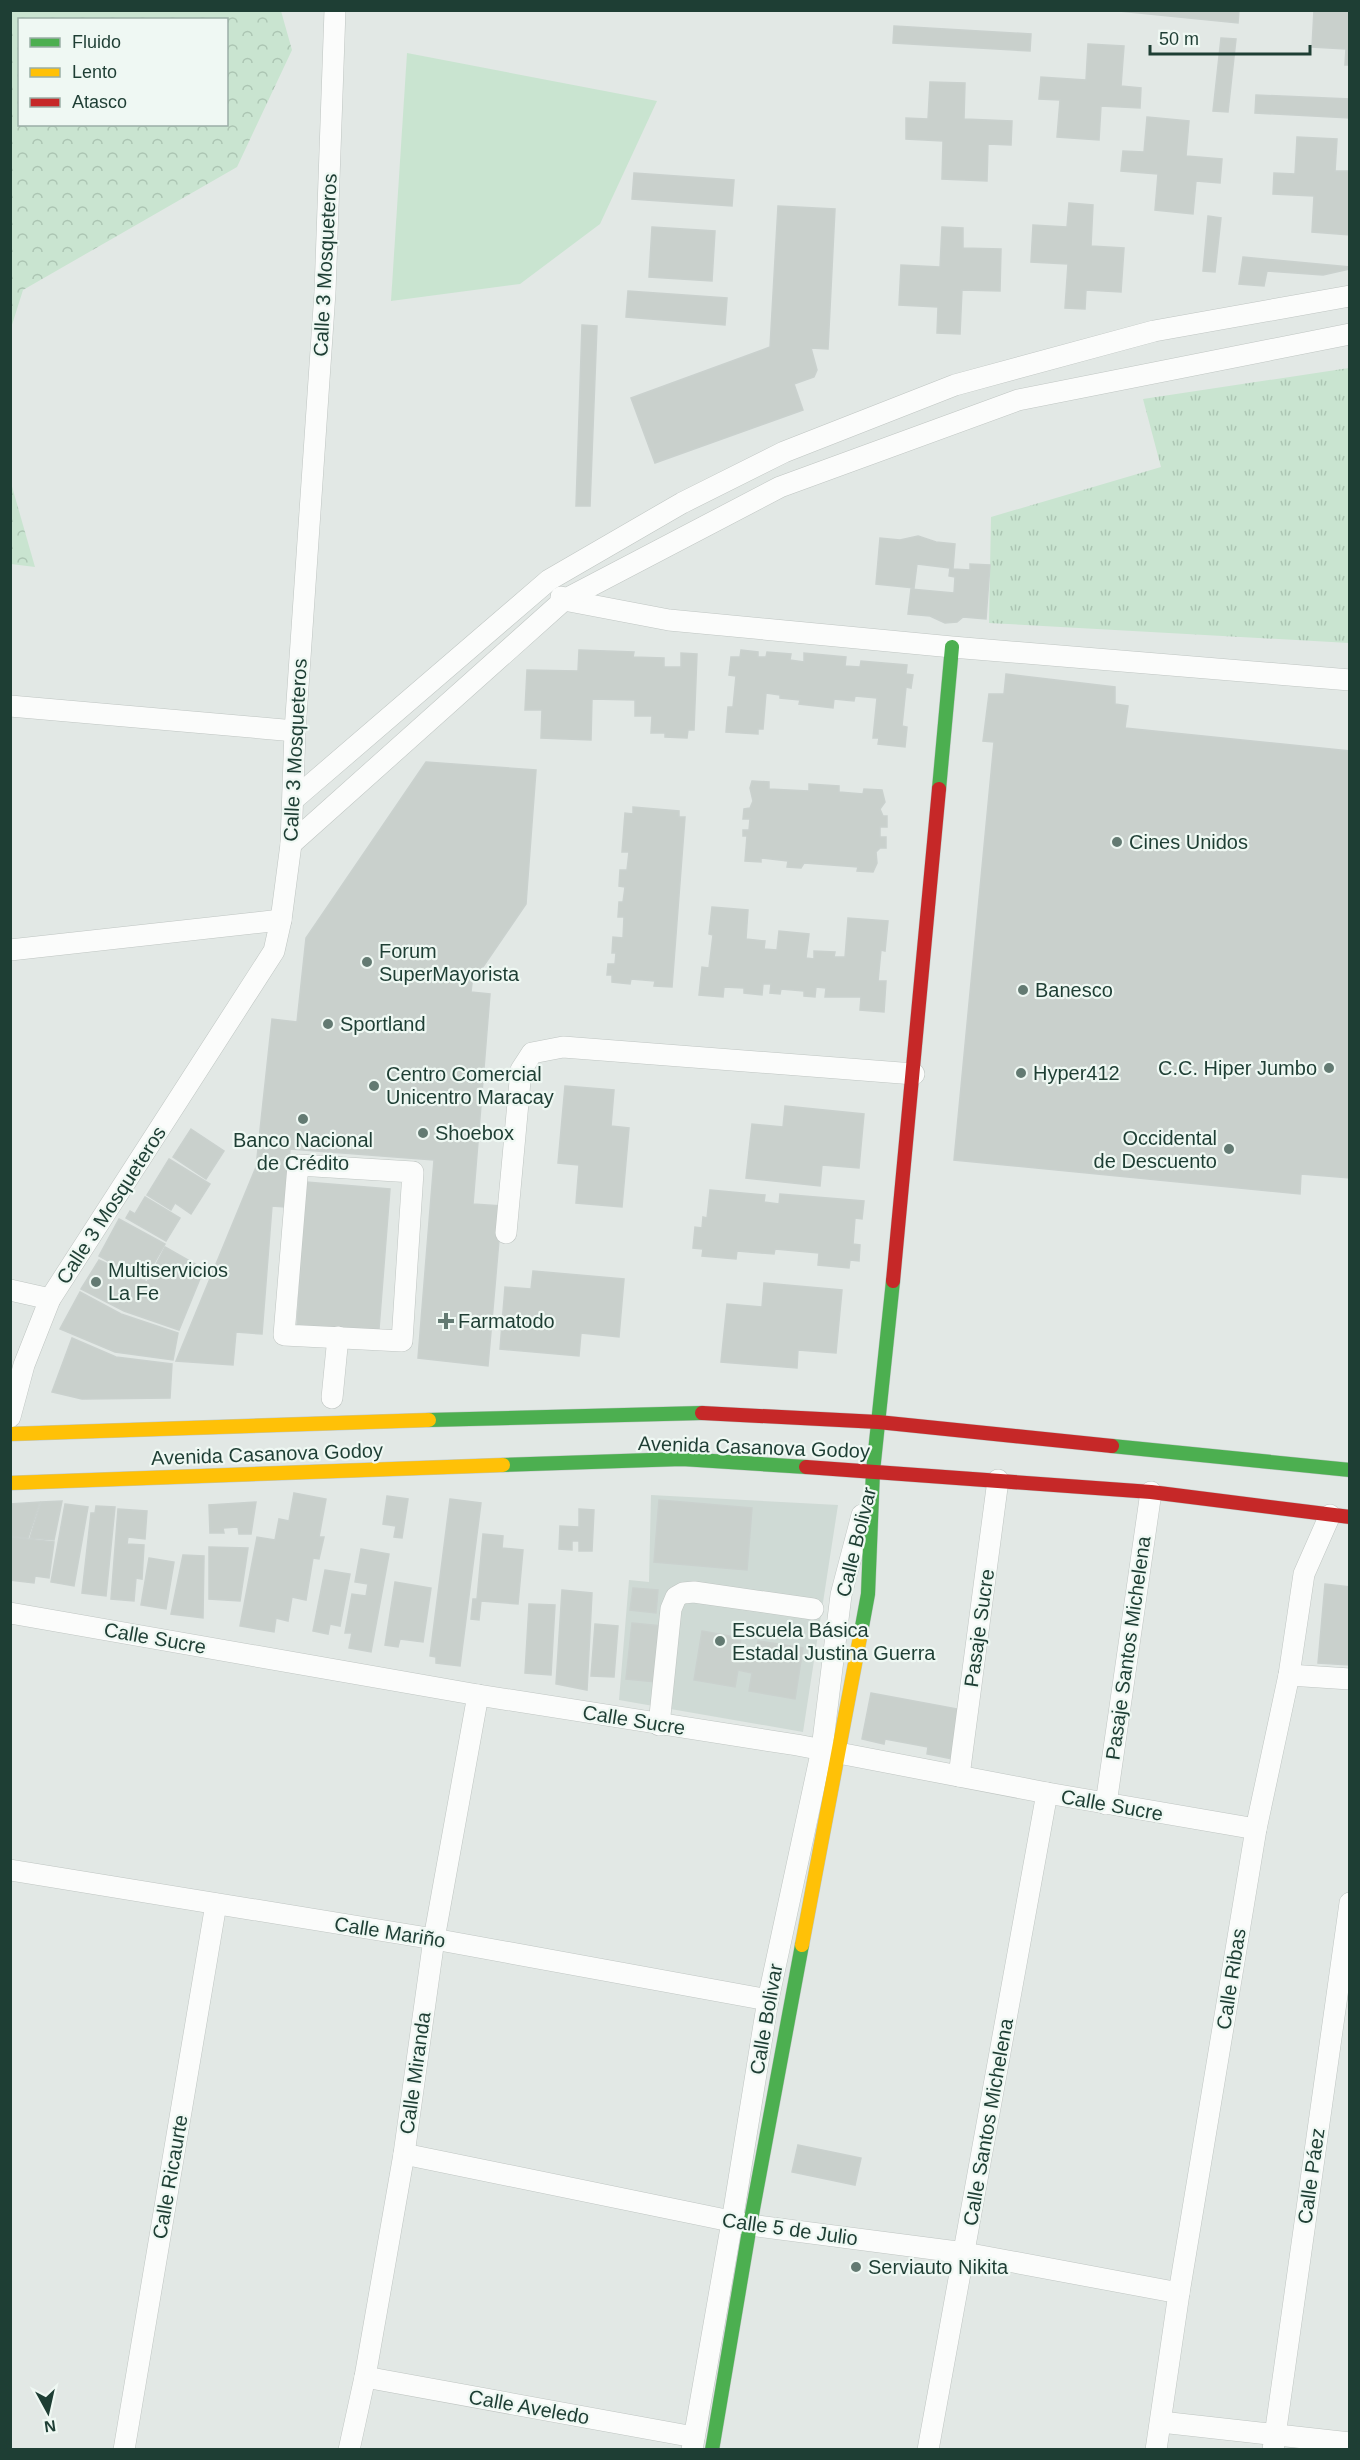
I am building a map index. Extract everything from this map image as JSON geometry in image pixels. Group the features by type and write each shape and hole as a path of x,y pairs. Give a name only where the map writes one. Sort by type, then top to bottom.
{"street":[{"name":"Calle 3 Mosqueteros","path":"10,1417 24,1365 50,1299 274,951 282,920 291,844 295,731 325,292 335,10"},
{"path":"293,800 549,580 682,503 784,452 955,385 1154,331 1350,296"},
{"path":"291,844 564,600 780,487 1018,400 1350,334"},
{"path":"549,580 564,600 669,620 1350,680"},
{"path":"873,1471 914,1074 952,646"},
{"path":"10,706 295,731"},
{"path":"10,950 282,920"},
{"path":"506,1233 521,1070 532,1053 563,1047 914,1074"},
{"path":"298,1165 412,1172 402,1341 338,1339 284,1335 298,1165"},
{"path":"10,1290 50,1299"},
{"path":"332,1398 338,1339"},
{"name":"Avenida Casanova Godoy","path":"10,1434 680,1412 878,1422 1350,1470"},
{"name":"Avenida Casanova Godoy","path":"10,1483 681,1459 1151,1492 1340,1516"},
{"name":"Calle Bolivar","path":"693,2443 741,2223 829,1751 841,1595 873,1471"},
{"name":"Pasaje Sucre","path":"959,1776 998,1480"},
{"name":"Pasaje Santos Michelena","path":"1106,1804 1151,1492"},
{"name":"Calle Ribas","path":"1156,2450 1179,2293 1256,1829 1289,1674 1304,1574 1340,1516"},
{"path":"659,1725 671,1609 676,1596 694,1592 813,1609"},
{"name":"Calle Sucre","path":"10,1613 478,1695 829,1751 1106,1804 1256,1829"},
{"path":"1289,1674 1350,1678"},
{"name":"Calle Miranda","path":"349,2450 365,2377 404,2154 434,1939 478,1695"},
{"name":"Calle Bolivar","path":"712,2450 768,2000 829,1751"},
{"name":"Calle Santos Michelena","path":"928,2450 1047,1793"},
{"name":"Calle Mariño","path":"10,1870 434,1939 768,2000"},
{"name":"Calle Páez","path":"1274,2442 1350,1903"},
{"name":"Calle Ricaurte","path":"124,2450 216,1904"},
{"name":"Calle 5 de Julio","path":"404,2154 741,2223 965,2253 1179,2293"},
{"name":"Calle Aveledo","path":"365,2377 693,2443"},
{"path":"1161,2422 1274,2442 1350,2443"}],"shaded area":[{"name":"Escuela Básica Estadal Justina Guerra","path":"651,1495 838,1505 803,1732 619,1700 629,1580 649,1582"}],"green space":[{"path":"11,10 281,11 292,50 237,167 23,290 11,328"},
{"path":"407,53 657,101 600,224 520,284 391,301"},
{"path":"1349,368 1349,643 989,623 991,517 1161,467 1143,399"},
{"path":"11,483 35,567 11,564"}],"building":[{"path":"1109,10 1239,10 1238,23"},
{"path":"1314,10 1350,10 1350,65 1345,65 1346,49 1312,47"},
{"path":"894,26 1031,34 1030,51 893,43"},
{"path":"1221,38 1236,39 1228,112 1213,111"},
{"path":"1088,44 1124,46 1121,86 1141,88 1140,108 1101,106 1099,140 1057,137 1060,100 1039,99 1041,77 1086,80"},
{"path":"930,82 965,83 964,119 1012,121 1011,145 988,144 987,181 942,179 943,141 906,139 906,118 928,119"},
{"path":"1256,95 1350,99 1350,118 1255,113"},
{"path":"1147,117 1189,121 1186,156 1222,159 1220,183 1196,181 1193,214 1155,210 1158,174 1121,171 1123,151 1144,152"},
{"path":"1297,137 1337,139 1335,171 1350,171 1350,235 1312,232 1314,196 1273,194 1274,173 1295,174"},
{"path":"634,173 734,180 732,206 632,199"},
{"path":"1069,203 1093,205 1091,246 1124,248 1121,292 1086,290 1085,309 1065,308 1068,264 1031,262 1033,225 1067,227"},
{"path":"778,206 835,209 828,349 811,348 817,370 814,377 794,384 803,410 655,463 631,398 770,347"},
{"path":"1208,216 1221,218 1215,272 1203,271"},
{"path":"652,227 715,231 712,281 649,277"},
{"path":"942,227 963,228 963,248 1001,249 1000,291 962,290 960,334 937,333 938,307 899,305 901,265 940,267"},
{"path":"1243,257 1350,267 1350,269 1323,275 1267,271 1264,286 1239,284"},
{"path":"628,291 727,298 725,325 626,317"},
{"path":"582,325 597,326 590,506 576,506"},
{"path":"918,536 936,542 955,544 953,569 970,570 970,564 990,565 986,619 963,617 957,622 945,623 930,616 908,614 911,589 954,593 955,577 949,576 950,568 917,564 914,588 876,584 880,538 900,540"},
{"path":"579,650 634,652 633,657 664,658 664,667 681,667 681,653 697,654 694,730 688,730 687,738 665,737 665,733 651,733 652,716 635,716 635,700 592,699 591,740 541,738 542,710 525,710 527,670 578,671"},
{"path":"741,650 758,652 758,657 766,657 767,652 791,654 790,660 804,662 804,653 846,657 845,666 860,667 861,661 907,665 906,674 913,675 911,688 906,687 902,726 907,727 905,747 878,744 879,738 873,738 877,698 855,696 854,701 834,699 833,708 799,704 800,700 780,698 780,695 766,693 763,729 758,729 758,734 726,732 728,707 733,707 736,676 729,675 731,657 740,657"},
{"path":"1006,674 1115,687 1115,704 1128,706 1125,728 1350,751 1350,1178 1301,1174 1300,1194 954,1160 994,742 983,741 989,694 1004,694"},
{"name":"Centro Comercial Unicentro Maracay","path":"426,762 536,770 526,904 472,983 471,992 490,994 473,1204 502,1206 488,1366 418,1358 434,1160 290,1149 285,1207 272,1206 262,1334 236,1332 233,1365 176,1361 256,1167 272,1019 297,1022 306,938"},
{"path":"752,781 769,782 769,789 809,791 809,784 839,786 839,792 863,794 864,789 882,790 885,802 880,809 883,816 887,816 887,827 880,827 880,837 886,837 886,848 880,848 876,852 877,863 873,872 857,871 858,867 804,863 801,868 787,867 788,861 761,858 761,862 745,861 747,836 743,836 743,830 749,830 750,819 743,819 744,809 750,808 753,801 750,788"},
{"path":"633,807 679,811 679,817 685,817 672,987 654,986 655,981 631,979 630,984 612,982 612,975 607,975 608,964 615,964 616,953 612,953 613,937 623,938 624,917 618,917 619,902 623,902 625,887 619,886 620,870 627,870 629,852 622,852 625,813 633,814"},
{"path":"712,907 748,910 746,939 765,941 764,949 777,950 779,931 809,934 806,958 814,959 814,951 835,952 834,957 845,957 848,918 888,921 885,951 881,950 878,981 886,981 884,1012 860,1010 861,997 825,997 826,988 816,987 815,997 804,996 804,991 781,989 780,994 770,993 771,984 763,984 762,995 744,993 744,988 724,987 723,997 699,995 702,967 709,968 713,935 709,934"},
{"path":"565,1086 614,1090 611,1126 629,1128 622,1207 576,1203 579,1165 558,1163"},
{"path":"785,1106 864,1114 859,1168 822,1165 820,1186 746,1178 752,1124 783,1127"},
{"path":"191,1129 224,1151 206,1179 173,1157"},
{"path":"169,1159 210,1184 191,1214 175,1203 171,1210 147,1195"},
{"path":"306,1182 390,1189 379,1329 297,1325"},
{"path":"710,1190 765,1195 764,1202 779,1204 780,1194 864,1201 862,1219 855,1218 853,1244 860,1245 859,1261 850,1260 849,1268 818,1265 819,1253 775,1249 774,1254 737,1251 736,1259 702,1256 703,1249 693,1248 695,1227 702,1228 703,1217 707,1218"},
{"path":"145,1197 180,1218 166,1241 126,1218 130,1211 135,1214"},
{"path":"119,1219 165,1244 144,1281 99,1256"},
{"path":"165,1247 204,1269 179,1330 124,1311 81,1289 99,1260 147,1282"},
{"path":"533,1271 624,1279 619,1337 581,1333 579,1356 500,1349 505,1287 531,1289"},
{"path":"764,1283 842,1290 836,1353 798,1350 797,1368 721,1362 727,1304 762,1307"},
{"path":"80,1292 121,1314 178,1333 173,1360 115,1352 60,1329"},
{"path":"72,1338 116,1357 172,1364 170,1398 82,1399 52,1392"},
{"path":"294,1493 326,1499 319,1537 324,1537 319,1559 313,1558 306,1600 292,1597 288,1621 276,1618 274,1632 240,1626 257,1537 275,1540 279,1519 289,1521"},
{"path":"387,1496 408,1499 402,1538 394,1537 396,1526 383,1524"},
{"path":"450,1499 481,1503 460,1666 436,1663 436,1657 430,1656"},
{"path":"659,1500 752,1508 747,1570 654,1562"},
{"path":"62,1501 54,1540 30,1538 41,1502"},
{"path":"40,1502 28,1538 10,1536 10,1504"},
{"path":"256,1502 251,1534 239,1534 238,1527 223,1528 224,1533 210,1533 209,1505"},
{"path":"65,1504 88,1507 74,1586 51,1582"},
{"path":"96,1506 115,1507 106,1596 82,1593 91,1513 95,1513"},
{"path":"118,1509 147,1511 145,1539 128,1537 127,1544 144,1545 142,1579 136,1578 134,1601 111,1599"},
{"path":"579,1509 594,1510 592,1551 579,1551 579,1541 572,1541 572,1550 559,1549 560,1526 579,1527"},
{"path":"483,1534 503,1536 502,1548 523,1550 518,1604 481,1601 479,1620 471,1619 473,1599 477,1599"},
{"path":"10,1537 54,1542 49,1578 35,1576 34,1583 10,1580"},
{"path":"209,1547 248,1548 240,1601 209,1599"},
{"path":"361,1549 389,1554 371,1652 349,1648 352,1633 345,1633 352,1594 366,1596 368,1584 355,1582"},
{"path":"183,1555 204,1556 203,1618 171,1614"},
{"path":"149,1558 174,1562 166,1609 141,1605"},
{"path":"325,1570 350,1574 340,1626 330,1624 328,1634 313,1631"},
{"path":"395,1582 431,1588 423,1642 400,1639 398,1647 385,1645"},
{"path":"1325,1584 1350,1587 1350,1665 1318,1663"},
{"path":"633,1588 658,1590 656,1613 630,1610"},
{"path":"562,1590 592,1593 587,1690 556,1684"},
{"path":"529,1604 555,1605 551,1675 525,1673"},
{"path":"632,1623 662,1626 656,1682 626,1679"},
{"path":"595,1624 618,1626 614,1677 591,1676"},
{"path":"702,1631 741,1638 738,1656 755,1659 758,1641 803,1648 795,1699 749,1691 752,1673 738,1670 735,1687 694,1680"},
{"path":"871,1693 963,1710 953,1759 927,1754 928,1747 885,1739 884,1744 862,1739"},
{"path":"798,2145 861,2158 855,2185 792,2172"}],"traffic: fast":[{"path":"939,789 952,647"},
{"path":"861,1632 868,1594 873,1471 893,1281"},
{"path":"429,1420 702,1413"},
{"path":"1112,1446 1350,1470"},
{"path":"503,1465 682,1459 806,1467"},
{"path":"712,2450 750,2225 802,1945"}],"traffic: slow":[{"path":"10,1434 429,1420"},
{"path":"10,1483 503,1465"},
{"path":"802,1945 861,1632"}],"traffic: jam":[{"path":"893,1281 939,789"},
{"path":"702,1413 878,1422 1112,1446"},
{"path":"806,1467 1151,1492 1350,1517"}],"place":[{"name":"Cines Unidos","path":"1117,842"},
{"name":"Forum SuperMayorista","path":"367,962"},
{"name":"Banesco","path":"1023,990"},
{"name":"Sportland","path":"328,1024"},
{"name":"C.C. Hiper Jumbo","path":"1329,1068"},
{"name":"Hyper412","path":"1021,1073"},
{"name":"Centro Comercial Unicentro Maracay","path":"374,1086"},
{"name":"Banco Nacional de Crédito","path":"303,1119"},
{"name":"Shoebox","path":"423,1133"},
{"name":"Occidental de Descuento","path":"1229,1149"},
{"name":"Multiservicios La Fe","path":"96,1282"},
{"name":"Farmatodo","path":"446,1321"},
{"name":"Escuela Básica Estadal Justina Guerra","path":"720,1641"},
{"name":"Serviauto Nikita","path":"856,2267"}]}
